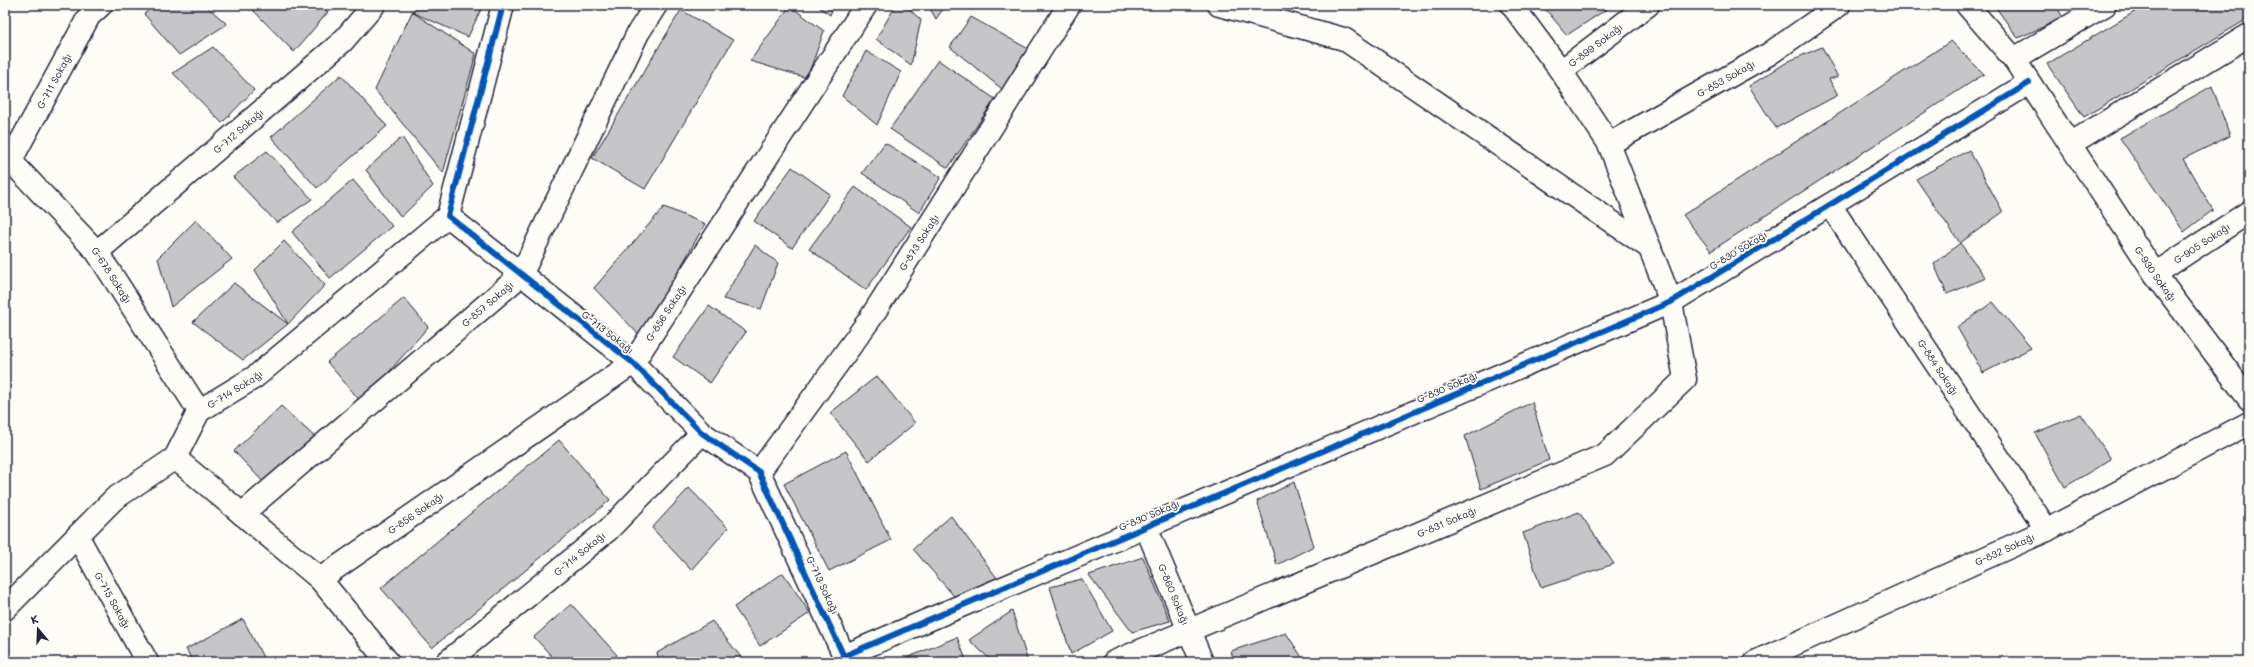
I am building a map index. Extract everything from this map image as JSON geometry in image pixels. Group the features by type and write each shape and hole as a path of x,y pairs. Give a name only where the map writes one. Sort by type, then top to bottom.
{"street":[{"name":"G-711 Sokağı","path":"8,158 89,16 101,5"},
{"name":"G-712 Sokağı","path":"97,252 342,42 374,5"},
{"path":"448,216 503,5"},
{"name":"G-857 Sokağı","path":"242,514 521,275 638,33 656,5"},
{"name":"G-856 Sokağı","path":"320,579 633,364 866,5"},
{"name":"G-873 Sokağı","path":"760,472 870,319 1069,5"},
{"path":"1219,5 1344,39 1650,248"},
{"path":"1512,5 1561,71 1609,144 1671,302"},
{"name":"G-899 Sokağı","path":"1561,71 1648,5"},
{"name":"G-853 Sokağı","path":"1609,144 1769,54 1838,5"},
{"path":"1967,5 2014,59 2105,5"},
{"path":"2070,144 2249,35"},
{"name":"G-930 Sokağı","path":"2014,59 2155,274 2249,399"},
{"name":"G-830 Sokağı","path":"846,659 1146,526 1671,302 2029,83"},
{"name":"G-678 Sokağı","path":"8,158 97,252 199,411"},
{"name":"G-884 Sokağı","path":"1830,205 2047,530"},
{"name":"G-905 Sokağı","path":"2155,274 2249,212"},
{"name":"G-713 Sokağı","path":"448,216 633,364 702,434 760,472 846,659"},
{"name":"G-714 Sokağı","path":"5,609 114,499 175,458 199,411 254,377 448,216"},
{"name":"G-831 Sokağı","path":"1114,662 1605,455 1685,379 1671,302"},
{"name":"G-832 Sokağı","path":"1754,662 2047,530 2249,423"},
{"name":"G-714 Sokağı","path":"447,662 608,530 702,434"},
{"path":"175,458 320,579 388,662"},
{"name":"G-860 Sokağı","path":"1146,526 1202,662"},
{"name":"G-715 Sokağı","path":"78,537 147,662"}],"building":[{"path":"155,5 205,5 227,24 179,55 144,14"},
{"path":"254,5 317,5 328,12 294,52 250,7"},
{"path":"418,5 483,5 468,37 412,12"},
{"path":"816,5 834,5 830,15"},
{"path":"896,5 905,5 921,20 911,65 876,39"},
{"path":"928,5 946,5 936,19"},
{"path":"1542,5 1613,5 1567,35"},
{"path":"1994,5 2056,5 2063,18 2018,38"},
{"path":"2146,5 2249,5 2249,18 2084,117 2047,64"},
{"path":"790,6 824,31 807,78 750,61"},
{"path":"681,10 733,40 645,189 592,158"},
{"path":"412,12 476,54 443,173 375,90"},
{"path":"971,17 1032,51 1007,93 950,47"},
{"path":"1951,41 1984,74 1711,251 1683,215"},
{"path":"213,47 254,90 222,123 173,73"},
{"path":"1822,47 1838,77 1829,79 1838,95 1776,128 1749,86 1789,61"},
{"path":"866,51 901,72 877,125 842,96"},
{"path":"938,60 995,99 948,168 890,129"},
{"path":"341,75 387,126 317,188 271,137"},
{"path":"2212,86 2230,136 2183,159 2213,210 2184,232 2120,138"},
{"path":"402,137 433,186 401,217 366,170"},
{"path":"885,143 941,177 919,213 862,173"},
{"path":"1969,150 2003,212 1960,243 1916,179"},
{"path":"267,151 312,199 277,223 233,177"},
{"path":"792,167 830,194 792,248 754,221"},
{"path":"353,180 392,226 330,278 292,232"},
{"path":"855,187 911,227 866,290 809,249"},
{"path":"664,207 705,224 641,337 594,288"},
{"path":"196,220 232,259 171,307 158,258"},
{"path":"284,241 325,285 288,324 255,270"},
{"path":"1960,243 1986,278 1947,294 1934,264"},
{"path":"755,245 778,263 761,309 723,299"},
{"path":"234,283 288,324 243,360 193,322"},
{"path":"404,298 428,327 362,403 327,362"},
{"path":"1993,302 2031,348 1983,373 1957,327"},
{"path":"709,306 746,332 710,383 673,357"},
{"path":"877,376 915,423 869,461 830,413"},
{"path":"1532,402 1549,460 1481,489 1465,436"},
{"path":"281,406 317,439 267,486 234,451"},
{"path":"2081,414 2111,459 2065,487 2035,433"},
{"path":"559,440 610,500 432,648 381,588"},
{"path":"846,451 891,540 829,571 784,484"},
{"path":"1294,482 1314,546 1277,565 1257,501"},
{"path":"689,488 728,528 691,570 652,528"},
{"path":"1579,512 1614,564 1541,588 1523,533"},
{"path":"951,516 997,578 960,603 913,549"},
{"path":"1143,557 1170,621 1132,632 1089,575"},
{"path":"783,573 810,613 760,646 734,607"},
{"path":"1082,579 1112,631 1071,654 1050,587"},
{"path":"571,604 617,655 610,662 557,662 534,637"},
{"path":"1012,611 1028,662 993,662 969,640"},
{"path":"243,619 265,661 193,662 186,649"},
{"path":"712,621 745,662 660,662 657,653"},
{"path":"1286,633 1305,662 1234,662 1231,651"},
{"path":"957,637 967,662 905,662 904,659"}],"cycle path":[{"path":"503,5 448,216 633,363 702,433 759,472 846,661"},
{"path":"844,656 1671,302 2029,83"}]}
